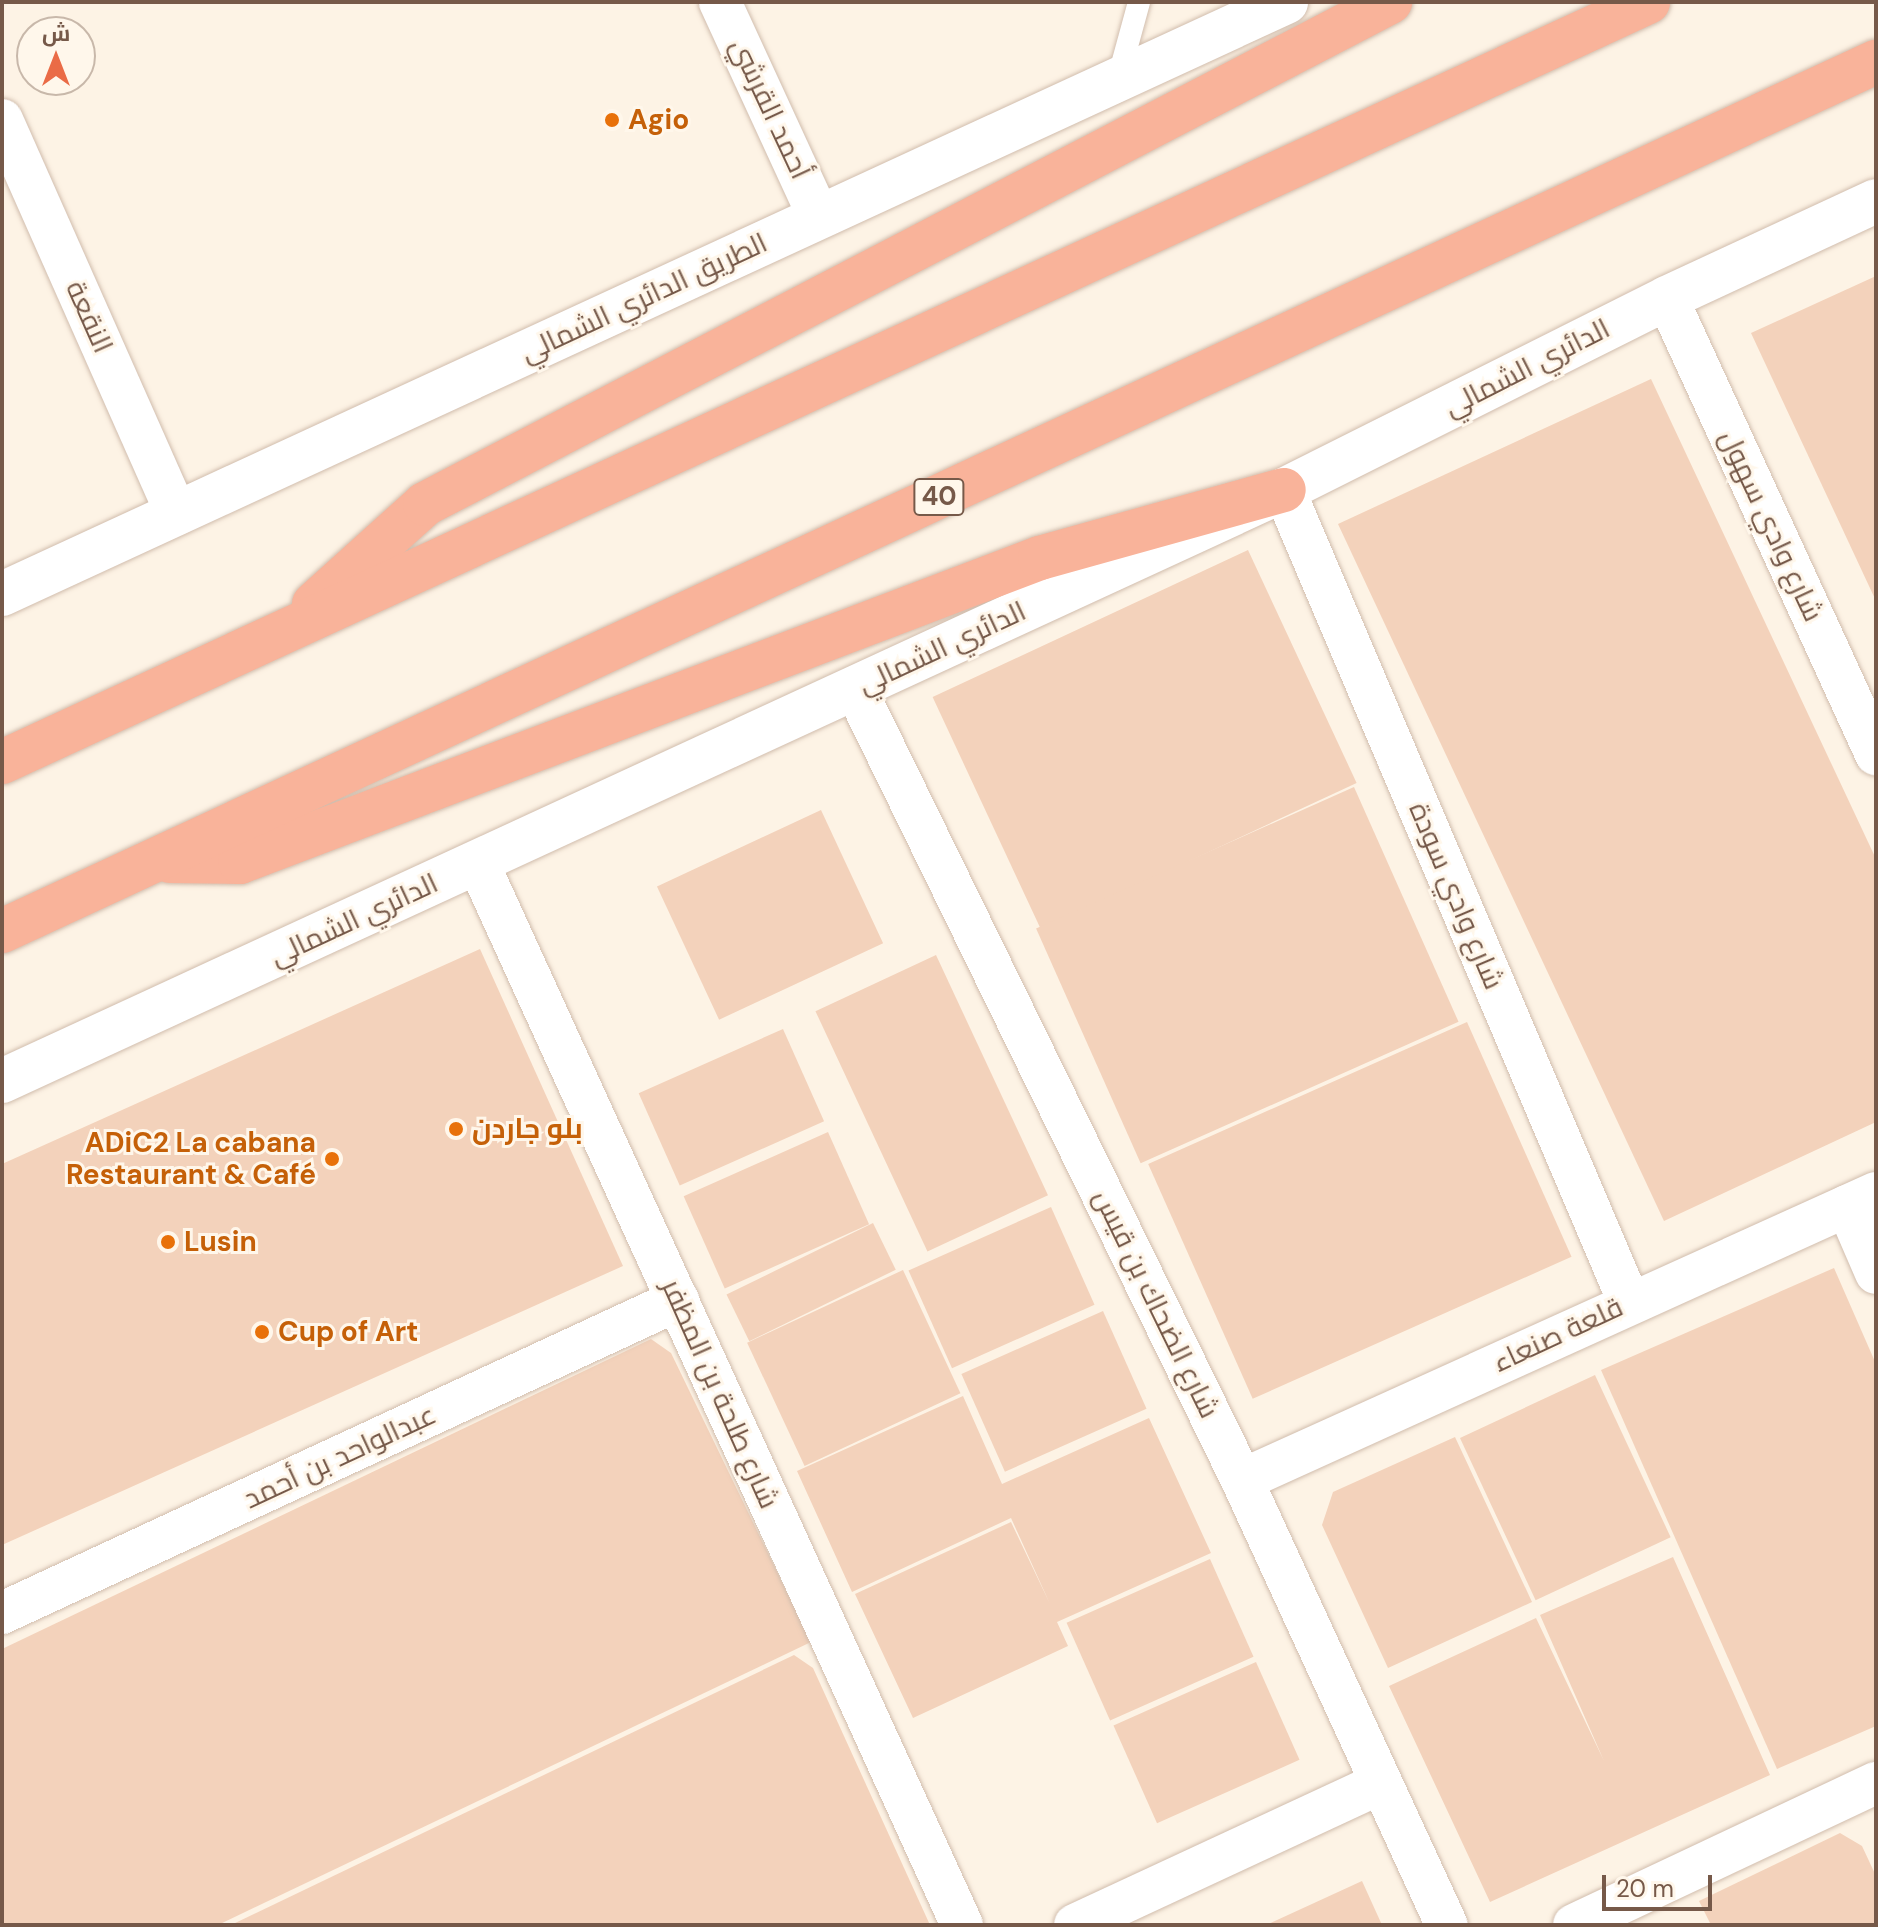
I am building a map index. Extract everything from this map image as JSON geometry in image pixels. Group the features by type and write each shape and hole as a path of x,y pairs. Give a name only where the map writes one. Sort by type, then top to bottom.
{"highway":[{"path":"282,634 425,504 1390,2"},
{"path":"2,762 1648,2"},
{"name":"40","path":"2,931 1876,62"},
{"path":"160,860 240,862 1040,558 1284,490"}],"main road":[{"name":"الطريق الدائري الشمالي","path":"2,594 1286,2"},
{"name":"الدائري الشمالي","path":"2,1081 1284,490 1667,298 1876,201"}],"street":[{"name":"أحمد القرشي","path":"720,2 819,217"},
{"name":"النقعة","path":"2,120 177,514"},
{"name":"شارع وادي سهول","path":"1667,298 1876,754"},
{"name":"شارع وادي سودة","path":"1284,490 1629,1302"},
{"name":"شارع الضحاك بن قيس","path":"855,688 1242,1480 1447,1925"},
{"name":"شارع طلحة بن المظفر","path":"478,863 962,1925"},
{"name":"قلعة صنعاء","path":"1242,1480 1861,1199"},
{"path":"1861,1199 1876,1273"},
{"name":"عبدالواحد بن أحمد","path":"2,1613 678,1300"},
{"path":"1075,1925 1381,1783"},
{"path":"1574,1925 1875,1785"}],"lane":[{"path":"1118,79 1139,2"}],"building":[{"path":"1876,276 1876,601 1751,333"},
{"path":"1651,379 1876,859 1876,1122 1664,1221 1338,524"},
{"path":"1248,550 1357,783 1041,930 933,697"},
{"path":"1354,787 1459,1022 1141,1163 1036,929"},
{"path":"821,810 883,943 719,1020 657,886"},
{"path":"480,949 623,1266 2,1545 2,1164"},
{"path":"936,955 1048,1195 927,1251 815,1011"},
{"path":"1467,1022 1572,1257 1253,1399 1148,1164"},
{"path":"783,1029 824,1121 680,1186 639,1093"},
{"path":"828,1132 869,1224 725,1289 684,1196"},
{"path":"1051,1207 1095,1305 952,1368 908,1270"},
{"path":"873,1223 896,1270 749,1341 726,1294"},
{"path":"1834,1268 1876,1364 1876,1726 1777,1769 1601,1370"},
{"path":"903,1270 960,1393 805,1466 747,1343"},
{"path":"1103,1311 1147,1409 1005,1472 961,1374"},
{"path":"651,1339 671,1353 811,1642 218,1925 2,1925 2,1649"},
{"path":"1595,1375 1671,1537 1536,1600 1460,1438"},
{"path":"963,1396 1002,1484 1149,1418 1211,1553 1057,1622 1068,1646 913,1718 855,1594 1011,1522 1050,1604 1011,1518 852,1592 797,1471"},
{"path":"1455,1437 1532,1602 1388,1668 1322,1525 1333,1492"},
{"path":"1673,1557 1770,1775 1490,1902 1389,1686 1536,1618 1604,1761 1540,1615"},
{"path":"1210,1559 1254,1657 1110,1721 1067,1623"},
{"path":"794,1655 813,1668 930,1925 231,1925"},
{"path":"1256,1662 1300,1760 1157,1823 1113,1725"},
{"path":"1840,1833 1862,1846 1876,1876 1876,1925 1711,1925 1699,1901"},
{"path":"1362,1881 1382,1925 1266,1925"}],"place":[{"name":"Agio","path":"612,120"},
{"name":"بلو جاردن","path":"456,1129"},
{"name":"ADiC2 La cabana Restaurant & Café","path":"332,1159"},
{"name":"Lusin","path":"168,1242"},
{"name":"Cup of Art","path":"262,1332"}]}
